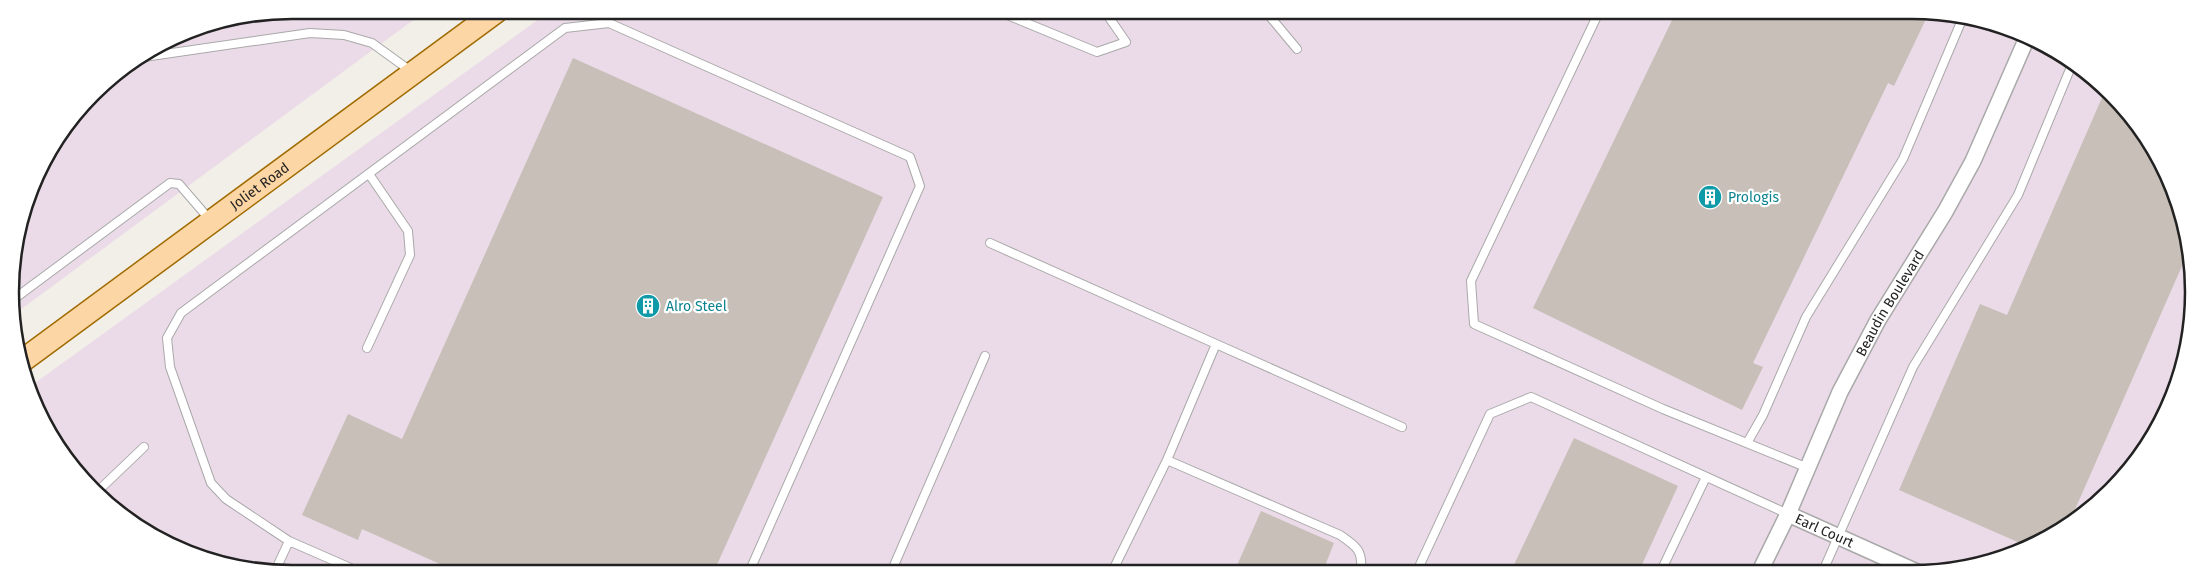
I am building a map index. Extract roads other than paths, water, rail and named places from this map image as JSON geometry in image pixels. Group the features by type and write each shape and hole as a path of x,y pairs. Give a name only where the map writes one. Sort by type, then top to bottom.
{"main road":[{"name":"Joliet Road","path":"27,357 486,19"}],"street":[{"name":"Beaudin Boulevard","path":"1763,565 1788,514 1840,392 1878,320 1945,212 1973,161 2025,43"},
{"name":"Earl Court","path":"1788,514 1901,565"}],"lane":[{"path":"1017,19 1097,52 1126,42 1110,19"},
{"path":"1272,19 1297,49"},
{"path":"1596,19 1471,281 1474,324 1663,409 1808,468"},
{"path":"1747,443 1763,415 1806,317 1903,159 1961,23"},
{"path":"344,565 288,541 226,499 211,483 170,367 167,338 181,313 565,28 609,24 910,157 920,186 752,565"},
{"path":"154,56 310,33 344,35 372,43 414,73"},
{"path":"1826,565 1913,367 2018,195 2070,69"},
{"path":"367,348 410,255 408,231 369,174"},
{"path":"19,295 170,183 179,184 211,222"},
{"path":"990,243 1402,427"},
{"path":"1115,565 1167,460 1216,344"},
{"path":"894,565 986,356"},
{"path":"1420,565 1490,414 1531,397 1788,514"},
{"path":"102,487 144,447"},
{"path":"1167,460 1340,535 1358,547 1362,565"},
{"path":"1664,565 1706,477"},
{"path":"278,565 288,541"}],"place":[{"name":"Prologis","path":"1710,197"},
{"name":"Alro Steel","path":"648,306"}]}
